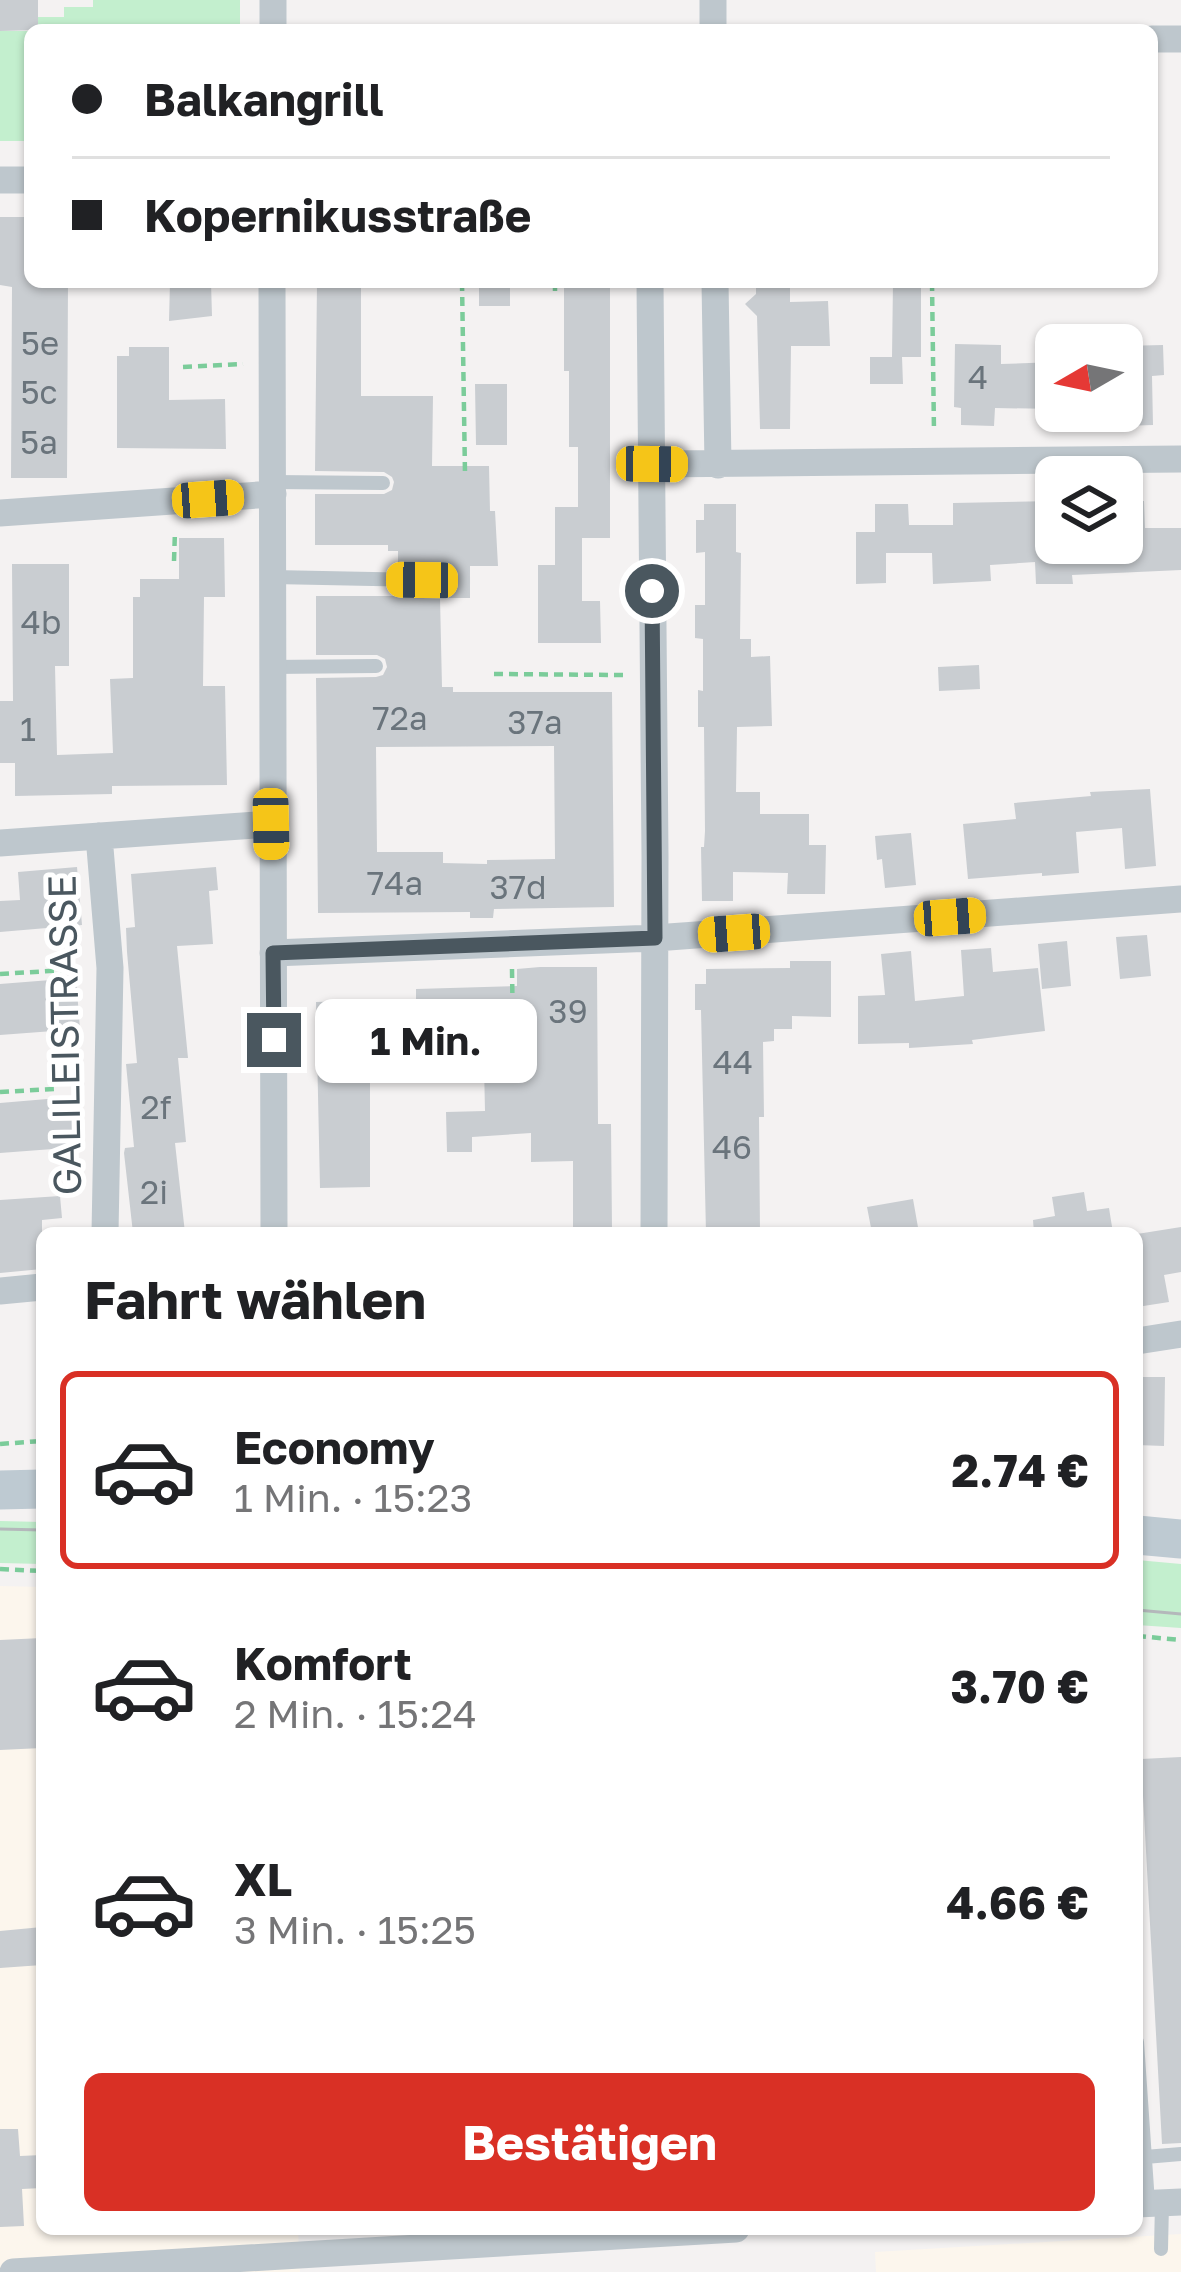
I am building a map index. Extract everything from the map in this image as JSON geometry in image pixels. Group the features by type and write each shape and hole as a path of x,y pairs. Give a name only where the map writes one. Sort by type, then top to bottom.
{"street":[{"path":"272,288 274,1227"},
{"path":"650,288 654,1227"},
{"path":"715,288 718,465"},
{"path":"652,464 1181,459"},
{"path":"0,513 273,488"},
{"name":"GALILEISTRASSE","path":"0,843 271,824"},
{"name":"GALILEISTRASSE","path":"100,836 110,968 105,1227"},
{"path":"273,953 655,938 1181,898"},
{"path":"0,1291 36,1288"},
{"path":"1143,1340 1181,1334"},
{"path":"0,1490 36,1489"},
{"path":"1143,1536 1181,1539"},
{"path":"13,2272 325,2252 429,2239 552,2235"}],"lane":[{"path":"273,488 383,483"},
{"path":"273,577 422,580"},
{"path":"272,667 376,666"},
{"path":"1143,2128 1161,2249"},
{"path":"1145,2157 1181,2155"}],"path":[{"path":"462,288 465,474"},
{"path":"932,288 934,464"},
{"path":"183,367 272,362"},
{"path":"494,674 653,676"},
{"path":"511,944 513,1037 530,1054 540,1054"},
{"path":"0,974 66,970"},
{"path":"0,1092 54,1089"},
{"path":"0,1444 36,1441"},
{"path":"0,1570 36,1570"},
{"path":"1143,1637 1181,1640"}],"shaded area":[{"path":"0,1586 36,1587 36,2235 298,2235 300,2272 0,2272"},
{"path":"1181,2234 1181,2272 876,2272 875,2252"}],"green space":[{"path":"93,0 240,0 240,24 38,24 38,17 64,17 64,7 93,7"},
{"path":"0,31 24,31 24,141 0,141"},
{"path":"0,1521 36,1522 36,1564 0,1563"},
{"path":"1143,1561 1181,1564 1181,1628 1143,1625"}],"building":[{"path":"0,0 38,0 38,24 24,24 24,30 0,31"},
{"path":"0,217 24,217 24,288 68,288 67,478 11,478 12,287 0,285"},
{"path":"170,288 211,288 212,316 169,321"},
{"path":"317,288 361,288 361,396 433,396 432,466 489,466 498,566 470,566 470,598 440,598 442,687 453,687 453,692 612,692 614,907 494,909 493,918 470,918 470,912 318,913 316,678 376,677 387,667 377,655 316,655 316,596 398,596 398,591 426,590 433,579 427,570 398,568 398,551 388,551 388,545 315,545 315,494 384,494 394,482 384,472 315,471","holes":["554,746 555,859 487,860 487,864 443,863 443,852 377,852 376,747"]},
{"path":"479,288 510,288 510,306 479,306"},
{"path":"564,288 610,288 610,538 582,538 582,601 600,601 601,643 538,643 538,565 555,565 555,507 578,507 578,447 569,447 569,371 564,371"},
{"path":"756,288 790,288 790,302 828,301 830,346 791,346 790,429 760,429 757,316 745,304"},
{"path":"893,288 921,288 921,357 892,357"},
{"path":"955,344 1001,345 1001,364 1035,363 1035,409 995,408 994,426 961,425 961,408 954,407"},
{"path":"1143,345 1163,345 1164,375 1152,376 1153,425 1143,425"},
{"path":"129,347 169,347 169,400 225,399 226,449 117,448 117,356 129,356"},
{"path":"870,357 902,357 903,384 870,384"},
{"path":"475,384 507,384 507,445 476,445"},
{"path":"1035,501 1035,562 990,565 991,581 933,584 932,553 886,553 886,583 856,584 856,532 875,532 875,504 908,504 909,525 953,525 953,503"},
{"path":"1143,501 1145,528 1181,528 1181,570 1072,575 1073,584 1036,584 1035,564 1143,564"},
{"path":"704,504 736,504 740,639 751,639 751,657 770,656 772,726 737,727 736,792 760,792 760,814 809,814 809,845 826,845 825,894 787,894 788,873 733,872 733,901 702,901 704,727 698,727 698,690 703,691 703,639 695,638 695,605 705,605 705,552 696,553 696,520 704,520"},
{"path":"179,538 224,538 225,597 204,597 203,686 225,686 227,785 112,786 112,794 15,796 15,763 0,763 0,701 13,701 12,564 69,564 69,666 55,666 57,755 113,753 110,679 133,678 133,597 140,597 140,579 179,579"},
{"path":"979,665 980,689 939,691 938,667"},
{"path":"1150,789 1156,866 1125,869 1122,828 1076,832 1079,873 968,879 963,824 1016,819 1014,803"},
{"path":"911,833 916,885 885,888 875,836"},
{"path":"77,867 82,925 0,932 0,901 20,900 18,872"},
{"path":"216,867 218,890 209,891 213,944 177,946 188,1058 178,1058 186,1142 175,1143 184,1227 132,1227 124,1153 125,1148 134,1147 126,1064 137,1063 126,928 135,927 131,874"},
{"path":"1147,935 1151,976 1120,979 1116,937"},
{"path":"1067,941 1071,986 1042,989 1038,944"},
{"path":"991,948 993,972 1038,968 1045,1031 972,1040 973,1044 909,1048 909,1043 858,1044 858,996 885,995 881,954 911,951 915,1001 964,996 961,950"},
{"path":"790,961 831,961 831,1017 792,1016 792,1029 774,1029 774,1041 763,1042 760,1227 706,1227 701,1010 695,1010 695,984 706,984 706,969 790,968"},
{"path":"597,967 598,1124 611,1124 612,1227 573,1227 573,1161 531,1162 531,1133 472,1137 472,1152 447,1152 446,1112 485,1111 483,1021 355,1023 357,1081 370,1081 370,1187 320,1188 316,1002 416,999 416,989 517,986 517,969"},
{"path":"76,978 80,1029 0,1035 0,984"},
{"path":"59,1098 60,1102 71,1101 74,1144 0,1153 0,1103"},
{"path":"1084,1192 1087,1211 1109,1208 1112,1227 1034,1227 1033,1220 1055,1216 1052,1197"},
{"path":"60,1196 62,1218 42,1220 42,1227 36,1227 36,1270 0,1273 0,1200"},
{"path":"913,1199 918,1227 871,1227 867,1207"},
{"path":"1181,1227 1181,1272 1164,1275 1169,1302 1143,1306 1143,1233"},
{"path":"1143,1377 1165,1377 1164,1446 1143,1445"},
{"path":"36,1638 36,1748 0,1750 0,1640"},
{"path":"1181,1757 1181,2143 1162,2144 1143,1759"},
{"path":"36,1928 36,1965 0,1968 0,1931"},
{"path":"0,2129 18,2129 20,2156 36,2155 36,2188 22,2189 24,2226 0,2227"}],"tram line":[{"path":"0,1529 36,1530"},
{"path":"1143,1611 1181,1614"}],"route":[{"path":"274,1040 273,953 655,938 652,591"}]}
